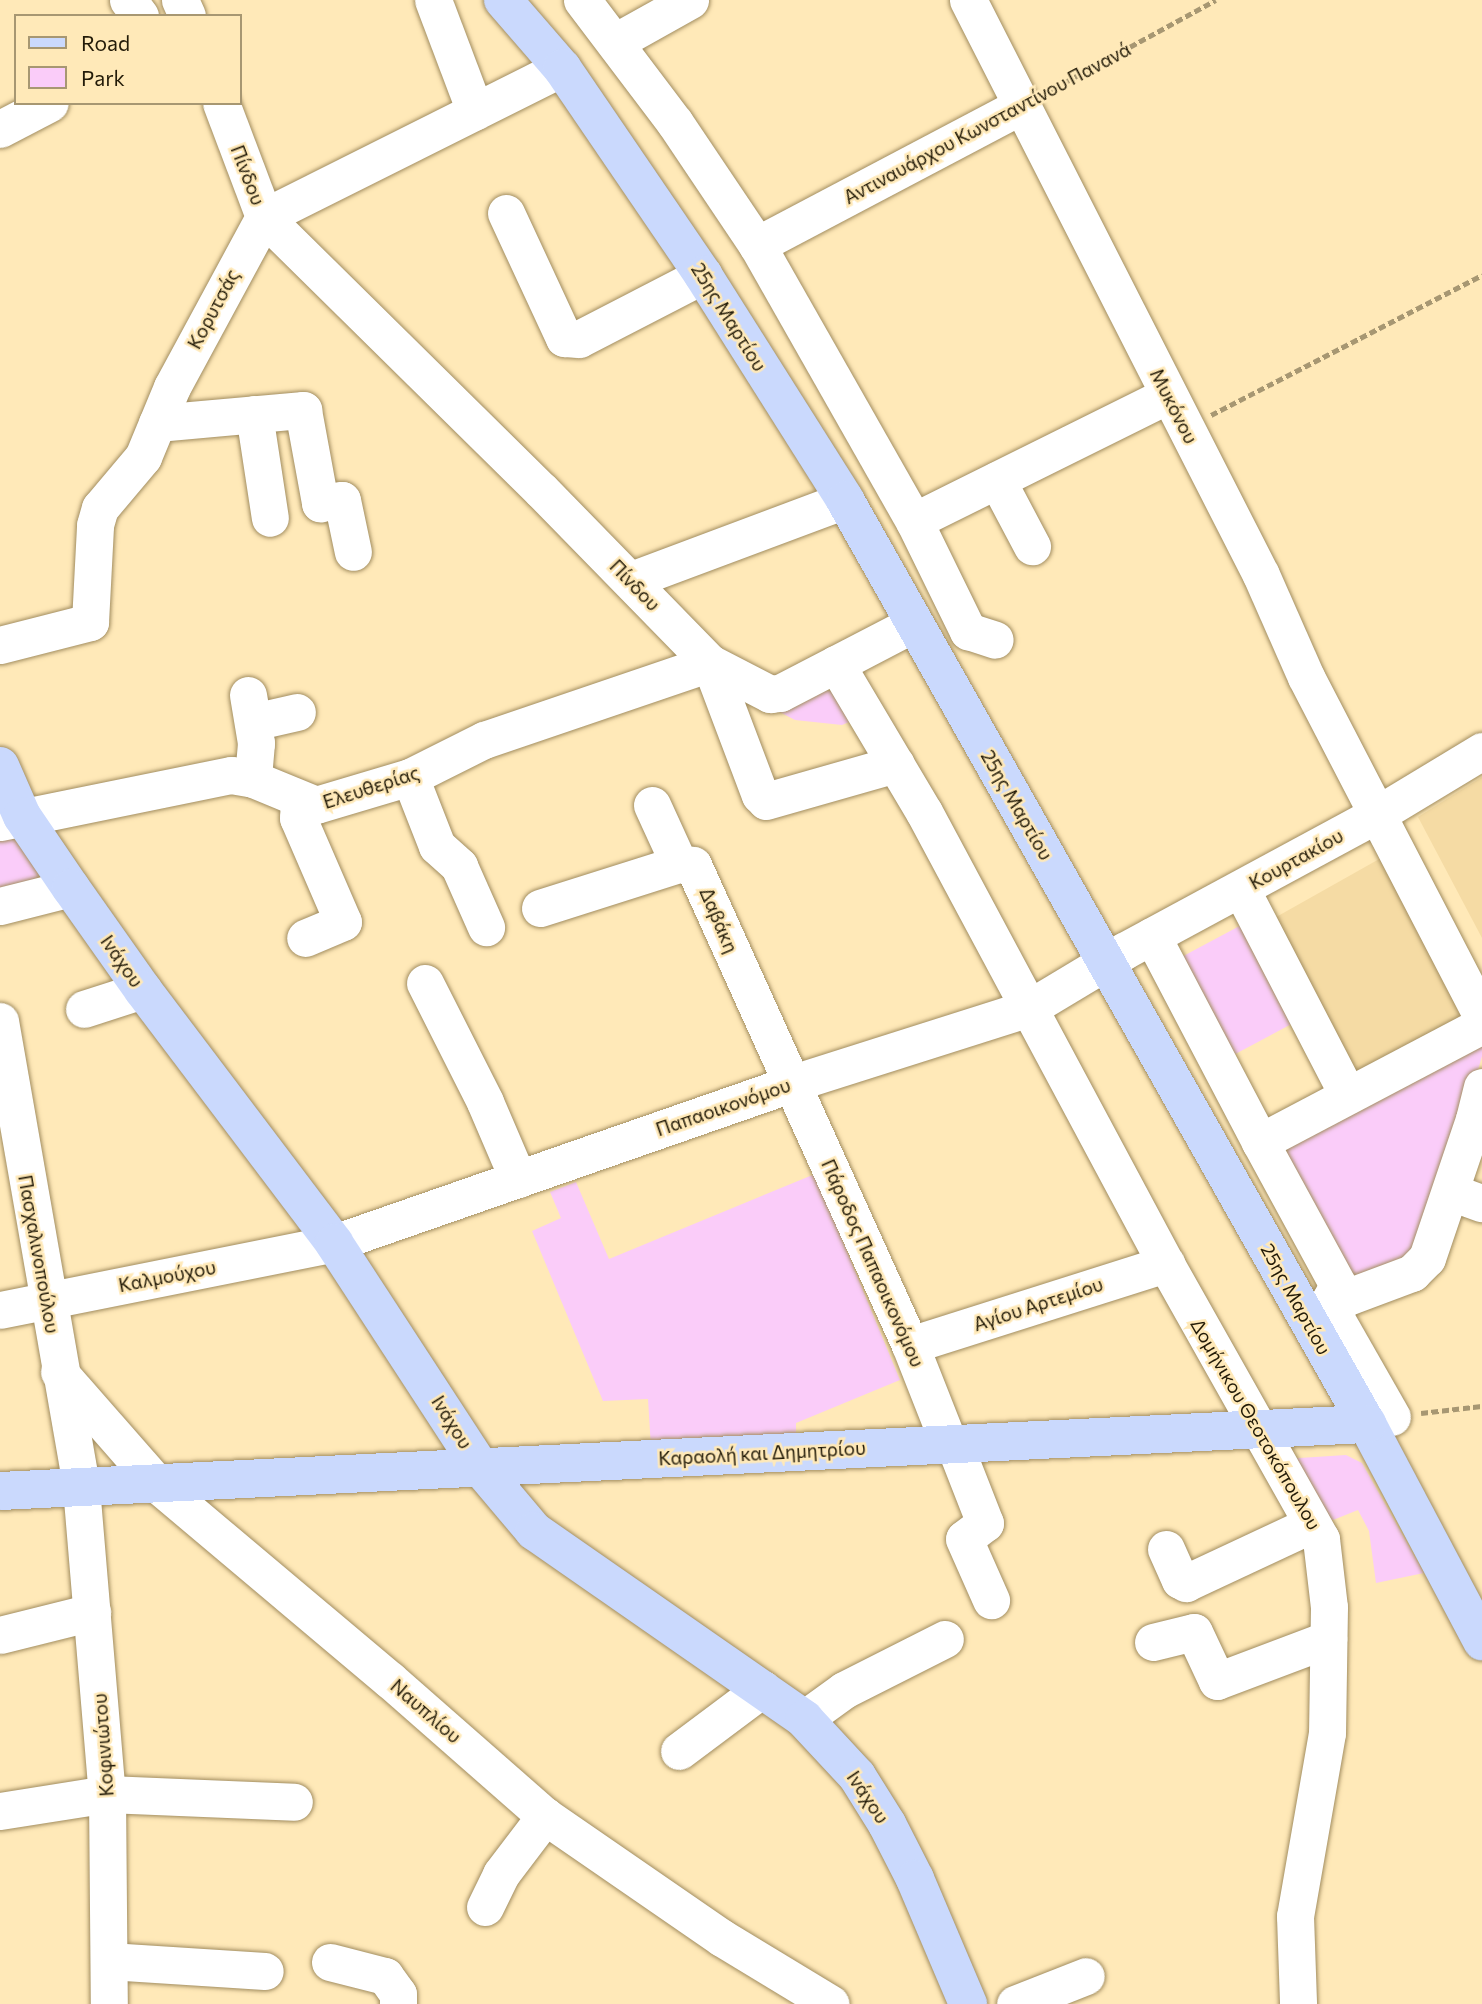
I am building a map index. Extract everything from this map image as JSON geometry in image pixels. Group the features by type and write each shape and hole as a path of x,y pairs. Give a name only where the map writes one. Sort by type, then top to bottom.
{"main road":[{"name":"25ης Μαρτίου","path":"503,0 562,68 703,275 845,500 1107,962 1380,1420 1482,1641"},
{"name":"Ινάχου","path":"0,766 11,818 71,888 143,990 334,1242 480,1467 534,1531 804,1719 857,1776 887,1824 915,1879 968,2004"},
{"name":"Καραολή και Δημητρίου","path":"0,1492 1260,1429 1380,1420"}],"street":[{"path":"433,0 475,111"},
{"path":"582,0 615,42 757,245 914,521 968,631 995,640"},
{"path":"615,42 690,0"},
{"name":"Μυκόνου","path":"968,0 1261,575 1306,677 1384,810"},
{"path":"264,217 562,68"},
{"path":"0,129 46,105"},
{"name":"Πίνδου","path":"222,105 264,217 631,580 710,663 770,694 779,693 836,664"},
{"name":"Αντιναυάρχου Κωνσταντίνου Πανανά","path":"757,245 1022,105"},
{"path":"506,213 564,338 579,339 703,275"},
{"name":"Κορυτσάς","path":"0,645 90,622 95,525 100,508 143,457 207,319 264,217"},
{"path":"914,521 1168,394"},
{"path":"157,423 303,410 320,503 342,500 354,552"},
{"path":"254,414 270,518"},
{"path":"982,488 1032,546"},
{"path":"631,580 845,500"},
{"path":"913,624 836,664 896,764 1029,1007"},
{"path":"710,663 760,795 765,801 896,764"},
{"name":"Ελευθερίας","path":"11,818 231,775 253,779 316,805 410,777 484,740 710,663"},
{"path":"253,779 257,761 250,708 297,712"},
{"name":"Κουρτακίου","path":"1107,962 1384,810 1482,751"},
{"path":"410,777 437,846 459,866 486,927"},
{"path":"299,800 298,818 343,922 305,938"},
{"path":"540,908 680,863 652,805"},
{"path":"1384,810 1482,982"},
{"path":"1384,810 1482,1016"},
{"name":"Δαβάκη","path":"680,863 693,865 700,876 711,908 793,1083"},
{"path":"0,906 71,888"},
{"path":"1241,889 1348,1095"},
{"path":"1152,936 1259,1142 1342,1292"},
{"name":"Παπαοικονόμου","path":"334,1242 793,1083 1029,1007 1107,962"},
{"path":"425,983 485,1102 518,1179"},
{"path":"84,1009 143,990"},
{"name":"Δομήνικου Θεοτοκόπουλου","path":"1029,1007 1166,1264 1321,1539 1329,1607 1327,1733 1294,1916 1298,2004"},
{"name":"Πασχαλινοπούλου","path":"0,1023 81,1487"},
{"path":"1259,1142 1482,1024"},
{"name":"Πάροδος Παπαοικονόμου","path":"793,1083 910,1345 985,1523 964,1539 991,1600"},
{"path":"1380,1420 1331,1310 1331,1300 1342,1292 1412,1273 1427,1258 1466,1197 1480,1109"},
{"name":"Καλμούχου","path":"0,1310 334,1242"},
{"name":"Αγίου Αρτεμίου","path":"910,1345 1166,1264"},
{"name":"Ναυπλίου","path":"59,1373 157,1483 545,1816 722,1938 831,2004"},
{"name":"Κοφινιώτου","path":"81,1487 107,1794 109,2004"},
{"path":"1166,1549 1180,1580 1186,1583 1312,1524"},
{"path":"0,1635 92,1612"},
{"path":"1153,1642 1194,1632 1217,1681 1328,1639"},
{"path":"804,1719 844,1690 945,1639"},
{"path":"679,1751 762,1689"},
{"path":"0,1811 107,1794 293,1802"},
{"path":"485,1907 501,1874 545,1816"},
{"path":"109,1961 265,1971"},
{"path":"330,1962 386,1976 398,1994 398,2004"},
{"path":"1014,2004 1086,1976"}],"path":[{"name":"Αντιναυάρχου Κωνσταντίνου Πανανά","path":"1022,105 1216,0"},
{"path":"1186,429 1482,275"},
{"path":"1380,1420 1482,1406"}],"shaded area":[{"path":"1482,777 1482,938 1418,817"},
{"path":"1397,849 1470,1014 1356,1078 1269,921"}],"green space":[{"path":"815,688 834,692 849,722 842,725 795,720 774,709"},
{"path":"19,834 60,887 0,901 0,841"},
{"path":"1247,922 1299,1020 1226,1059 1174,961"},
{"path":"1482,1032 1482,1056 1444,1189 1420,1252 1350,1289 1273,1144"},
{"path":"815,1174 900,1380 796,1423 796,1441 651,1448 648,1399 603,1401 532,1231 561,1218 550,1192 576,1182 609,1259"},
{"path":"1346,1455 1362,1463 1424,1573 1376,1583 1369,1531 1358,1510 1323,1524 1284,1459"}]}
